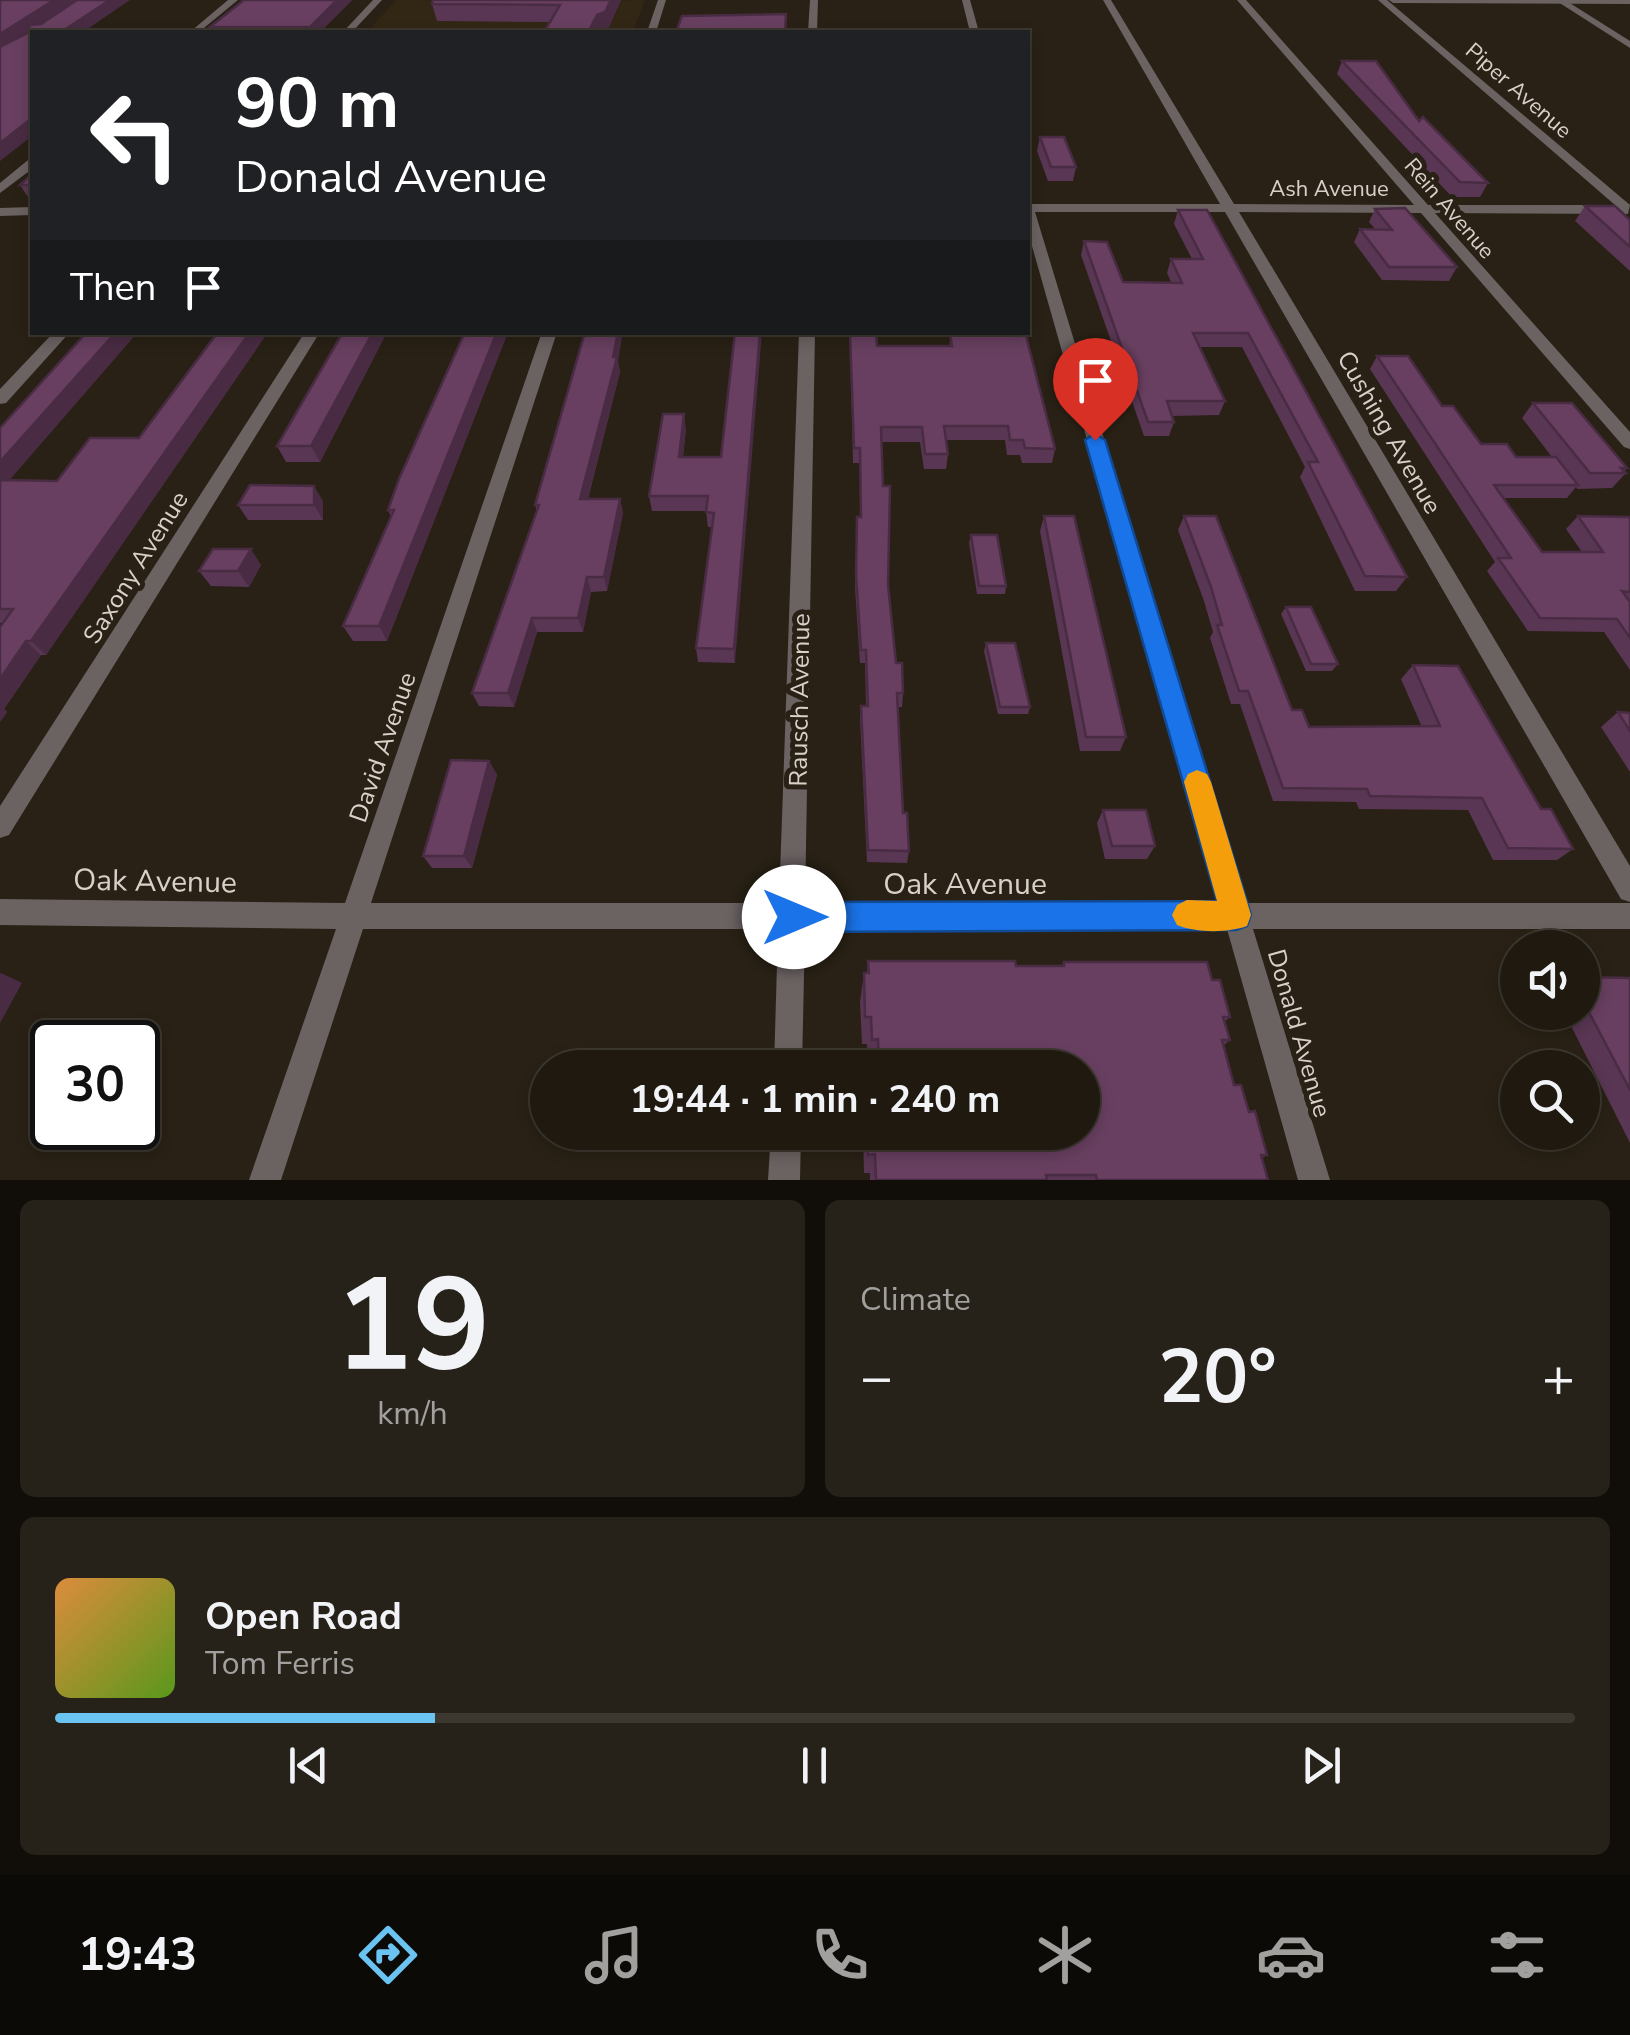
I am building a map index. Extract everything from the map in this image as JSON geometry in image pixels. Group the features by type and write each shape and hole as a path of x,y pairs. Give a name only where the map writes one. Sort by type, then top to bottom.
{"street":[{"path":"196,30 234,0"},
{"path":"349,30 378,0"},
{"path":"652,30 662,0"},
{"path":"814,0 814,30"},
{"path":"966,0 974,30"},
{"name":"Cushing Avenue","path":"1107,0 1630,890"},
{"name":"Rein Avenue","path":"1240,0 1630,443"},
{"name":"Piper Avenue","path":"1382,0 1629,210"},
{"path":"1393,0 1630,2"},
{"path":"1560,0 1630,45"},
{"path":"0,189 30,165"},
{"name":"Ash Avenue","path":"1030,210 1629,210"},
{"path":"0,212 30,211"},
{"name":"Donald Avenue","path":"1030,217 1314,1180"},
{"path":"0,400 60,335"},
{"name":"Saxony Avenue","path":"0,827 311,335"},
{"name":"David Avenue","path":"266,1180 549,335"},
{"name":"Rausch Avenue","path":"789,1050 808,335"},
{"name":"Oak Avenue","path":"0,912 354,916 1630,916"},
{"path":"784,1180 785,1150"}],"shaded area":[{"path":"396,0 645,0 634,30 369,30"}],"building":[{"path":"0,0 54,0 0,34"},
{"path":"77,0 110,0 64,30 30,30 30,120 0,143 0,47 28,33 30,25 41,24"},
{"path":"244,0 337,0 310,27 210,27"},
{"path":"433,0 611,0 589,30 545,30 560,5 432,4"},
{"path":"786,14 785,30 677,30 682,16"},
{"path":"1342,61 1376,61 1419,121 1423,117 1488,183 1460,182"},
{"path":"1040,137 1064,137 1076,167 1051,167"},
{"path":"1585,206 1615,206 1630,220 1630,247"},
{"path":"1405,208 1457,267 1389,267 1360,229 1392,230 1375,209"},
{"path":"1178,210 1207,210 1407,577 1365,576 1308,462 1318,462 1248,333 1193,333 1225,401 1167,401 1174,422 1148,422 1084,241 1107,242 1123,282 1182,283 1171,259 1203,259"},
{"path":"84,335 113,335 0,462 0,428"},
{"path":"216,335 248,335 0,679 0,627 13,609 0,609 0,480 57,481 90,438 139,438"},
{"path":"341,335 371,335 311,446 277,446"},
{"path":"464,335 496,335 379,626 343,626 394,510 388,510"},
{"path":"584,335 617,335 613,357 617,357 580,499 620,499 604,577 587,577 578,618 532,618 508,693 472,693 539,505 535,505"},
{"path":"735,335 760,335 734,649 696,648 714,513 706,512 708,496 649,496 663,414 684,414 679,457 721,457"},
{"path":"850,335 876,335 877,346 952,346 950,335 1026,335 1055,449 1025,448 1023,440 1010,440 1008,426 944,426 948,454 925,454 922,427 881,427 883,486 890,486 888,585 896,663 902,663 903,693 897,693 903,813 907,813 909,851 868,850 861,706 868,706 866,650 861,650 856,574 857,517 861,517 860,448 854,448"},
{"path":"1377,356 1408,356 1442,406 1453,406 1481,444 1507,444 1516,457 1556,457 1578,485 1494,485 1542,552 1603,552 1578,516 1630,517 1630,592 1622,591 1630,602 1630,638 1617,619 1540,618 1498,558 1511,558"},
{"path":"1533,403 1572,403 1627,468 1621,468 1626,473 1590,473"},
{"path":"250,485 314,486 314,505 238,505"},
{"path":"1044,516 1074,516 1126,737 1086,737"},
{"path":"1184,516 1216,516 1292,710 1302,710 1309,727 1440,726 1413,665 1458,666 1541,809 1551,809 1573,849 1508,848 1482,798 1370,796 1367,789 1283,788 1248,691 1239,691 1217,625 1222,625 1211,587"},
{"path":"971,535 997,535 1006,586 979,586"},
{"path":"213,549 251,549 238,571 199,571"},
{"path":"1286,607 1311,607 1338,664 1311,664"},
{"path":"986,643 1015,643 1030,707 1000,707"},
{"path":"1618,712 1630,713 1630,731"},
{"path":"451,760 489,761 464,856 423,856"},
{"path":"1103,810 1146,810 1155,846 1112,846"},
{"path":"868,961 1015,961 1016,966 1207,962 1212,980 1220,980 1230,1017 1223,1017 1230,1040 1222,1040 1234,1085 1241,1085 1249,1112 1255,1111 1267,1155 1261,1155 1268,1180 1097,1180 1096,1175 1046,1175 1047,1180 876,1180 875,1154 868,1155 868,1150 1100,1150 1100,1050 878,1050 878,1039 872,1040 871,1017 865,1017 864,973 869,973"},
{"path":"1600,977 1630,978 1630,1090 1598,1030"}],"slow traffic":[{"path":"1187,915 1236,915 1197,782"}],"route":[{"path":"794,917 1236,915 1095,440"}]}
